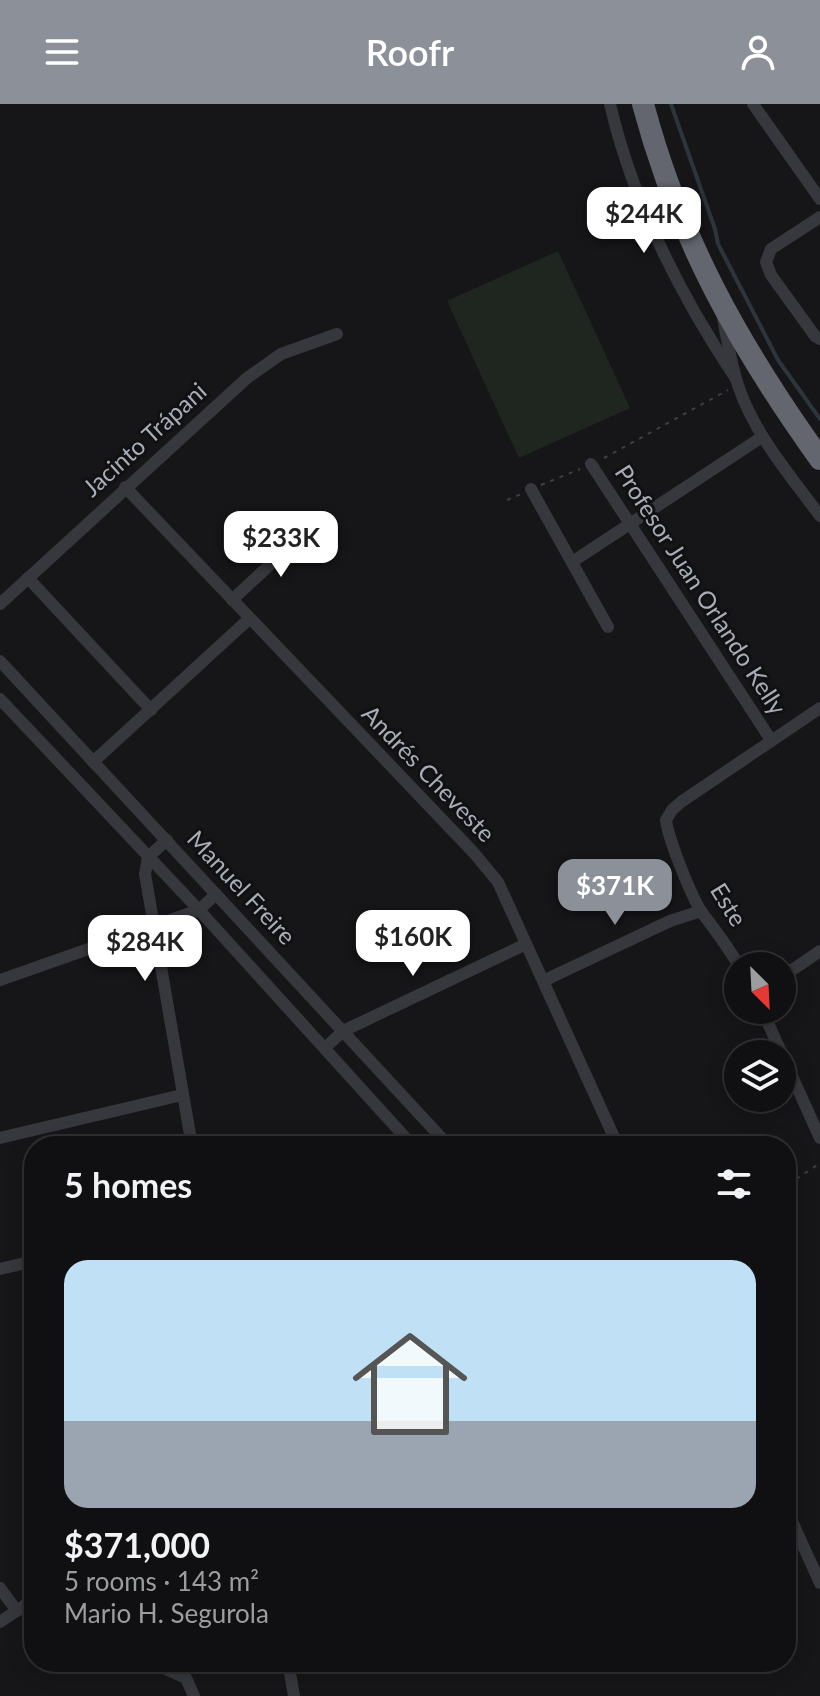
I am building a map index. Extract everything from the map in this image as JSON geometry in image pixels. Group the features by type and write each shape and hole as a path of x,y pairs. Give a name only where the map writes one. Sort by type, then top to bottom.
{"highway":[{"path":"643,104 668,184 719,303 756,366 820,459"}],"street":[{"path":"610,104 642,205 668,264 709,339 737,382 762,437 820,516"},
{"path":"753,104 820,199"},
{"path":"820,217 771,249 766,262 771,275 820,339"},
{"path":"719,303 737,382"},
{"name":"Jacinto Trápani","path":"0,604 125,487 264,365 299,346 337,334"},
{"path":"572,562 762,437"},
{"name":"Profesor Juan Orlando Kelly","path":"591,464 771,740"},
{"name":"Andrés Cheveste","path":"125,487 488,869 505,893 613,1136"},
{"path":"531,489 608,627"},
{"path":"232,600 305,532"},
{"path":"28,578 151,710"},
{"path":"93,762 249,619"},
{"name":"Manuel Freire","path":"0,661 440,1136"},
{"name":"Manuel Freire","path":"0,699 199,910 404,1136"},
{"path":"771,740 820,708"},
{"name":"Este","path":"731,952 701,911 673,847 666,820 681,802 771,740"},
{"path":"167,840 148,857 145,874 190,1136"},
{"path":"0,980 199,910 216,894"},
{"path":"543,981 670,921 701,911"},
{"path":"325,1048 343,1031 526,944"},
{"path":"796,967 820,951"},
{"path":"796,1080 815,1116 820,1138"},
{"path":"0,1138 182,1095"},
{"path":"0,1269 24,1263"},
{"path":"796,1533 820,1583"},
{"path":"0,1588 17,1611"},
{"path":"0,1622 24,1606"},
{"path":"172,1672 186,1678 194,1696"},
{"path":"290,1672 294,1696"}],"path":[{"path":"507,500 591,464 737,382"},
{"path":"796,1178 820,1163"}],"shaded area":[{"path":"558,251 630,408 519,458 447,301"}],"waterway":[{"path":"671,104 718,244 778,360 820,419"}]}
